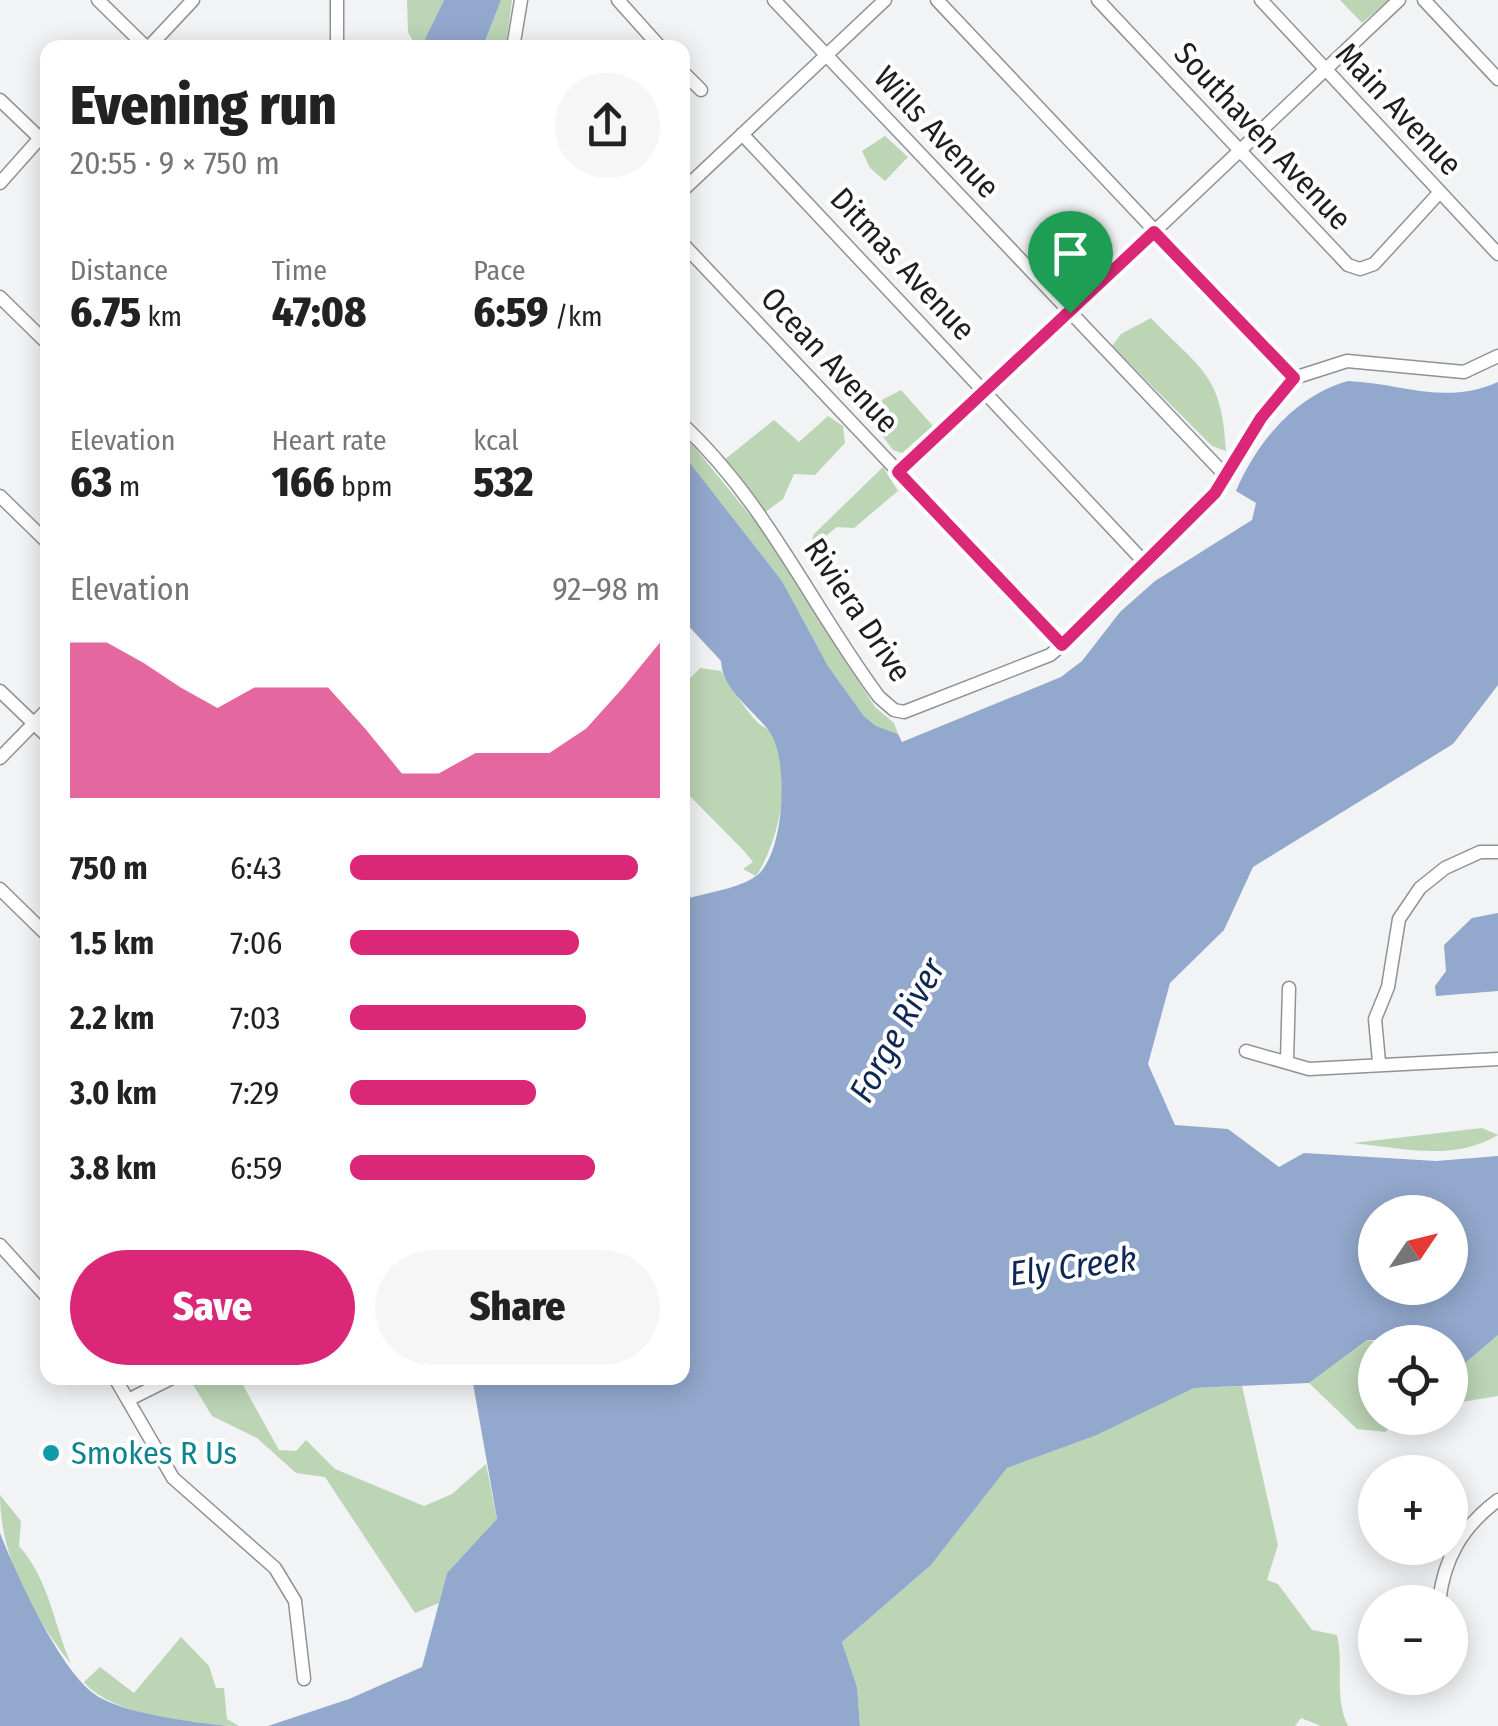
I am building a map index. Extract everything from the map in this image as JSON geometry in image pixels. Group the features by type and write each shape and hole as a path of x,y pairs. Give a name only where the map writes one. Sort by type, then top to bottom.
{"street":[{"path":"98,0 139,40"},
{"path":"155,40 193,0"},
{"path":"337,0 338,40"},
{"path":"514,40 521,0"},
{"path":"618,0 654,40"},
{"name":"Wills Avenue","path":"774,0 1225,475"},
{"path":"690,183 885,0"},
{"path":"937,0 1294,378 1347,361 1464,372 1498,356"},
{"name":"Southaven Avenue","path":"1098,0 1348,265 1360,269 1374,264 1439,194"},
{"name":"Main Avenue","path":"1260,0 1498,254"},
{"path":"898,472 1399,0"},
{"path":"1424,0 1498,79"},
{"path":"690,79 701,90"},
{"path":"0,100 40,135"},
{"name":"Ditmas Avenue","path":"742,134 1146,564"},
{"path":"0,183 40,142"},
{"name":"Ocean Avenue","path":"690,251 1062,645"},
{"path":"0,296 40,336"},
{"name":"Riviera Drive","path":"690,431 773,533 869,684 894,710 916,709 1050,655 1062,645 1215,493 1261,418 1294,378"},
{"path":"0,496 40,535"},
{"path":"0,690 40,730"},
{"path":"0,758 40,718"},
{"path":"1379,1062 1375,1019 1388,988 1398,919 1420,888 1445,868 1480,852 1498,852"},
{"path":"0,889 40,928"},
{"path":"1287,1062 1289,988"},
{"path":"1246,1051 1310,1070 1379,1062 1498,1059"},
{"path":"0,1245 40,1289"},
{"path":"120,1385 173,1478 276,1568 295,1601 304,1679"},
{"path":"130,1399 158,1385"},
{"path":"1443,1585 1450,1554 1464,1533 1498,1500"}],"green space":[{"path":"407,0 444,0 424,40 412,40 408,32"},
{"path":"501,0 512,0 507,40 486,40"},
{"path":"1340,0 1389,0 1362,23"},
{"path":"885,136 908,157 885,181 870,168 862,151"},
{"path":"1151,318 1196,363 1214,389 1226,451 1212,446 1112,346 1121,334"},
{"path":"901,390 933,426 902,453 893,450 863,410"},
{"path":"828,416 843,426 845,443 815,475 794,474 783,499 764,513 724,460 774,420 799,442"},
{"path":"690,442 762,530 875,707 894,723 898,734 876,726 864,716 828,666 782,581 690,463"},
{"path":"883,467 898,491 854,528 837,527 808,550 814,534"},
{"path":"700,668 721,671 747,711 770,732 778,747 782,764 781,805 771,845 756,876 743,869 753,862 745,852 690,796 690,679"},
{"path":"1482,1128 1498,1135 1445,1151 1353,1143"},
{"path":"1498,1335 1498,1396 1468,1401 1468,1361"},
{"path":"1358,1347 1358,1429 1357,1429 1309,1383"},
{"path":"193,1385 243,1385 279,1450 296,1451 306,1440 335,1469 424,1506 452,1494 486,1464 497,1520 447,1573 439,1603 415,1613 325,1477 296,1473 257,1438 212,1416"},
{"path":"1242,1386 1278,1545 1267,1580 1278,1584 1312,1630 1337,1635 1341,1705 1348,1726 1321,1726 1301,1718 1295,1726 860,1726 857,1687 842,1642 931,1565 1007,1468 1097,1435 1194,1388"},
{"path":"0,1495 21,1521 19,1546 44,1588 71,1664 21,1585 6,1541"},
{"path":"181,1637 209,1666 216,1688 224,1688 227,1719 239,1726 179,1721 133,1710 96,1693 84,1682 100,1667 134,1693"}],"water":[{"path":"444,0 501,0 486,40 424,40"},
{"path":"1348,381 1441,393 1479,389 1498,382 1498,685 1453,744 1253,867 1224,930 1170,983 1148,1064 1175,1125 1228,1129 1279,1167 1304,1153 1436,1161 1498,1156 1498,1335 1468,1361 1468,1325 1358,1325 1358,1347 1309,1383 1194,1388 1097,1435 1007,1468 931,1565 842,1642 857,1687 860,1726 268,1726 349,1699 422,1667 447,1573 497,1519 473,1385 690,1385 690,898 740,884 766,865 778,830 782,787 772,736 727,682 721,661 690,628 690,463 782,581 828,666 864,716 876,726 898,734 902,742 1061,677 1082,661 1120,612 1155,581 1252,520 1256,503 1236,491 1255,455 1295,409"},
{"path":"1498,913 1498,991 1436,996 1435,986 1446,971 1444,945 1472,918"},
{"path":"0,1533 52,1641 93,1693 138,1711 228,1726 0,1726"}],"place":[{"name":"Smokes R Us","path":"51,1453"}],"route":[{"path":"1154,232 1294,378 1261,418 1215,493 1167,546 1062,645 898,472 1070,313 1154,232"}],"water label":[{"name":"Forge River","path":"897,1030"},
{"name":"Ely Creek","path":"1073,1266"}]}
